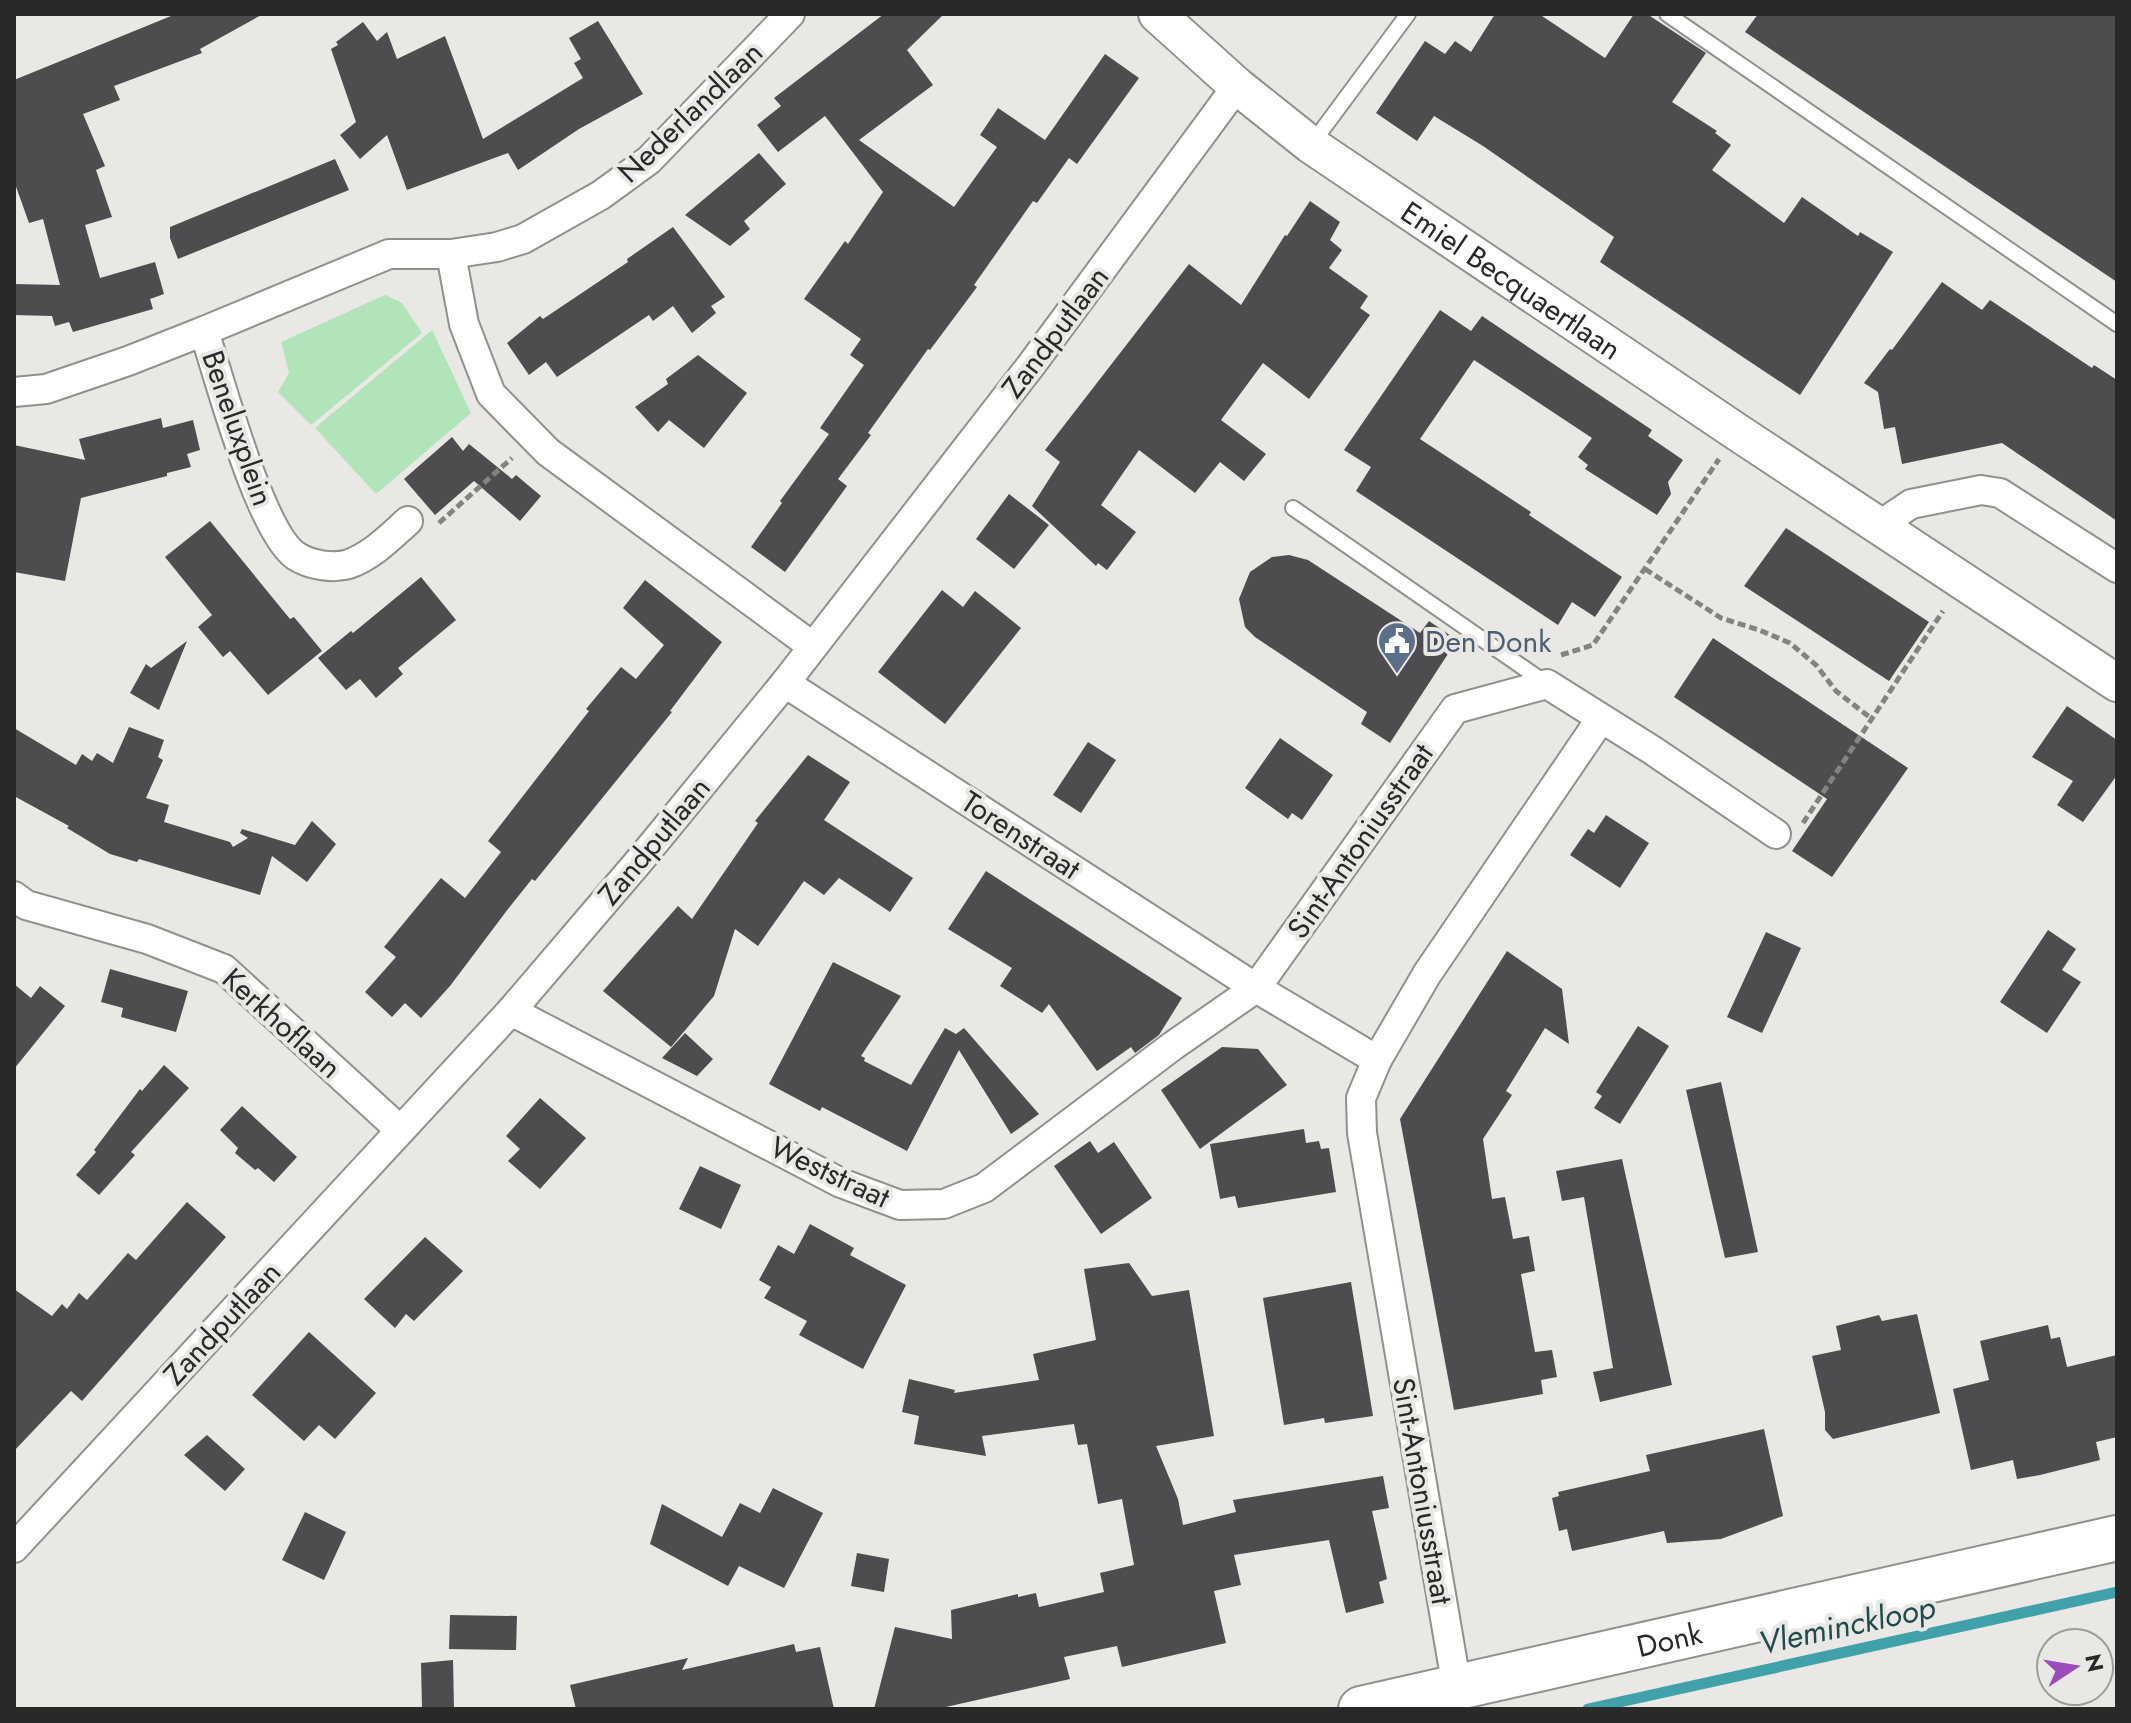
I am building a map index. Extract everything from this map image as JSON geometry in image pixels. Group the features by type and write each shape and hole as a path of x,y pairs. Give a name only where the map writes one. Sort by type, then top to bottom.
{"main road":[{"name":"Donk","path":"1361,1709 1439,1697 2117,1538"}],"street":[{"name":"Nederlandlaan","path":"451,254 497,247 523,239 601,195 649,160 790,14"},
{"name":"Emiel Becquaertlaan","path":"1157,14 1237,86 1311,145 2117,683"},
{"name":"Zandputlaan","path":"14,1548 511,1011 640,860 785,683 1032,364 1237,86"},
{"name":"Beneluxplein","path":"408,521 372,553 346,565 320,566 295,555 279,535 256,490 204,331 389,254 451,254"},
{"path":"451,254 464,324 491,394 533,438 812,646"},
{"path":"14,392 46,389 204,331"},
{"path":"1880,525 1911,504 1981,490 2000,493 2117,568"},
{"name":"Torenstraat","path":"785,683 1256,988"},
{"path":"1547,684 1776,834"},
{"name":"Sint-Antoniusstraat","path":"1256,988 1455,709 1547,684"},
{"name":"Sint-Antoniusstraat","path":"1439,1697 1362,1133 1361,1098 1377,1060 1427,974 1600,720"},
{"name":"Kerkhoflaan","path":"18,907 147,939 224,969 399,1129"},
{"path":"1256,988 1377,1060"},
{"name":"Weststraat","path":"511,1011 841,1183 900,1205 944,1204 984,1188 1162,1054 1256,988"}],"lane":[{"path":"1311,145 1408,14"},
{"path":"1667,14 2117,324"},
{"path":"1293,508 1547,684"}],"path":[{"path":"1547,684 1541,662 1593,645 1737,432"},
{"path":"408,521 438,524 533,438"},
{"path":"1645,569 1721,618 1790,643 1816,665 1842,697 1872,719"},
{"path":"1776,834 1790,843 1945,609 1958,618 1977,591"}],"green space":[{"path":"385,295 402,303 422,333 311,425 278,392 289,373 281,342"},
{"path":"432,330 471,413 376,494 315,428"}],"building":[{"path":"176,14 263,14 200,49 202,53 114,86 120,100 83,114 105,166 96,170 112,217 85,225 100,278 155,262 164,294 150,299 153,309 73,332 69,322 55,326 52,316 14,315 14,284 60,285 43,219 29,223 14,181 14,80"},
{"path":"884,14 944,14 907,50 933,85 859,140 954,207 997,147 980,135 998,108 1045,140 1105,54 1139,78 1077,164 1069,158 1037,203 1033,201 974,285 977,287 868,433 871,435 838,479 847,486 785,572 751,547 829,434 820,428 864,365 850,355 861,339 804,299 845,241 848,244 883,192 825,116 778,152 757,125 781,106 774,98"},
{"path":"1495,14 1539,14 1605,58 1634,14 1647,14 1706,53 1672,102 1717,131 1715,133 1731,145 1712,170 1784,223 1802,197 1858,236 1860,232 1893,252 1800,395 1600,262 1614,237 1483,146 1434,116 1417,141 1376,113 1425,41 1445,54 1455,41 1471,52"},
{"path":"1758,14 2117,14 2117,282 1745,32"},
{"path":"598,21 643,94 579,129 518,170 508,153 407,190 387,135 360,159 340,135 356,122 331,49 363,22 377,41 387,32 397,59 445,36 483,139 583,78 574,63 581,59 569,38"},
{"path":"759,153 786,184 744,221 750,229 730,246 685,215"},
{"path":"335,159 349,190 178,259 170,238 170,227"},
{"path":"1310,201 1340,222 1330,240 1342,250 1329,268 1368,296 1360,308 1370,315 1309,399 1263,363 1221,420 1266,454 1244,481 1220,462 1195,493 1139,450 1101,505 1136,532 1107,570 1098,563 1096,566 1032,506 1060,462 1045,450 1189,264 1241,305"},
{"path":"673,227 725,297 711,306 716,313 692,333 673,306 653,321 649,315 557,377 546,362 529,375 507,343 540,316 543,319 628,262 627,259"},
{"path":"1942,282 1982,310 1990,300 2092,368 2094,365 2117,380 2117,521 2002,443 1902,464 1895,427 1884,429 1878,392 1864,383"},
{"path":"1440,310 1471,331 1482,316 1652,430 1648,436 1683,460 1668,482 1671,494 1657,515 1585,469 1588,465 1578,457 1592,438 1474,360 1420,439 1622,577 1595,617 1572,602 1558,625 1356,491 1371,467 1344,450"},
{"path":"698,355 747,393 704,448 669,420 658,432 635,407 668,384 666,379"},
{"path":"161,418 163,428 193,420 200,450 187,454 191,467 81,498 65,581 14,572 14,445 85,460 79,439"},
{"path":"452,437 463,451 469,444 512,479 516,475 541,496 520,521 474,481 435,515 404,479"},
{"path":"1009,494 1049,525 1014,569 976,539"},
{"path":"210,521 290,619 294,617 322,651 268,695 230,651 223,657 198,627 212,615 165,557"},
{"path":"1786,528 1929,622 1889,681 1744,586"},
{"path":"1289,555 1308,560 1420,633 1429,621 1457,640 1390,743 1361,724 1367,712 1255,637 1245,627 1239,599 1250,572 1272,557"},
{"path":"421,577 456,620 398,668 403,674 376,698 360,679 346,690 318,658"},
{"path":"645,580 722,642 672,712 535,881 532,879 450,986 421,1018 405,1003 392,1017 365,992 396,957 384,947 441,878 465,898 501,852 488,841 589,711 586,709 621,667 636,679 664,645 623,608"},
{"path":"942,590 963,607 975,591 1021,628 945,724 878,672"},
{"path":"1713,638 1908,768 1832,877 1792,851 1827,799 1674,697"},
{"path":"187,641 159,710 130,693 146,664 151,668"},
{"path":"2067,706 2117,740 2117,775 2083,822 2057,805 2073,781 2032,757"},
{"path":"129,727 164,740 158,757 163,760 146,798 169,805 164,822 230,842 233,847 248,838 240,833 242,829 295,845 312,821 336,844 307,882 272,856 260,895 139,859 137,862 110,854 67,828 69,826 14,796 14,728 76,765 82,754 92,761 97,753 113,763"},
{"path":"1280,738 1333,775 1302,820 1292,813 1288,819 1245,788"},
{"path":"1088,742 1116,760 1081,813 1053,795"},
{"path":"808,755 850,782 824,820 913,878 890,912 839,878 824,895 804,881 758,946 735,929 714,996 671,1047 603,991 678,906 692,919 758,823 755,821"},
{"path":"1606,815 1649,843 1620,888 1570,855 1588,829 1594,833"},
{"path":"986,871 1182,998 1159,1035 1135,1053 1131,1047 1097,1071 1049,1004 1042,1013 1000,986 1012,968 948,929"},
{"path":"2048,930 2076,949 2062,970 2081,982 2047,1033 2000,1002"},
{"path":"1766,932 1801,948 1762,1033 1727,1017"},
{"path":"1507,951 1562,989 1569,1044 1545,1028 1506,1091 1512,1095 1483,1139 1492,1199 1505,1197 1513,1239 1529,1236 1535,1271 1521,1274 1535,1352 1552,1350 1557,1377 1541,1380 1543,1394 1454,1410 1400,1119"},
{"path":"833,962 901,996 861,1056 865,1058 864,1061 911,1085 945,1028 956,1034 964,1028 1039,1114 1011,1134 959,1050 907,1151 822,1107 820,1111 769,1084"},
{"path":"110,969 188,991 176,1032 121,1017 123,1008 101,1002"},
{"path":"14,984 31,998 40,986 65,1006 14,1069"},
{"path":"1638,1026 1669,1046 1620,1124 1594,1108 1602,1096 1596,1092"},
{"path":"685,1033 713,1059 697,1076 662,1058"},
{"path":"1222,1047 1258,1049 1287,1085 1200,1149 1161,1090"},
{"path":"164,1065 189,1088 131,1152 135,1155 99,1195 76,1175 140,1089 142,1091"},
{"path":"1721,1082 1758,1252 1725,1258 1686,1090"},
{"path":"540,1098 586,1138 540,1189 508,1161 520,1149 506,1136"},
{"path":"242,1106 297,1157 274,1182 235,1153 238,1148 220,1130"},
{"path":"1304,1129 1306,1143 1319,1141 1321,1149 1329,1148 1336,1192 1238,1208 1235,1196 1220,1199 1210,1144"},
{"path":"1090,1141 1098,1153 1114,1142 1152,1198 1101,1234 1054,1166"},
{"path":"1622,1159 1672,1385 1600,1402 1593,1372 1613,1368 1584,1197 1562,1201 1556,1171"},
{"path":"700,1166 741,1185 721,1229 679,1209"},
{"path":"187,1202 226,1237 82,1401 71,1391 14,1451 14,1289 52,1316 62,1304 67,1309 79,1293 87,1300 128,1253 136,1260"},
{"path":"810,1224 854,1248 850,1255 906,1285 863,1369 799,1335 807,1321 764,1298 771,1287 759,1280 778,1245 794,1254"},
{"path":"425,1237 463,1271 414,1321 406,1314 395,1328 364,1299"},
{"path":"1129,1263 1152,1296 1189,1290 1214,1436 1156,1446 1178,1499 1183,1525 1236,1512 1233,1500 1383,1476 1389,1508 1372,1511 1387,1579 1379,1582 1384,1603 1346,1613 1329,1540 1234,1555 1241,1585 1214,1591 1226,1643 1122,1667 1117,1646 1064,1657 1070,1679 937,1709 874,1709 895,1627 952,1639 951,1610 1018,1594 1018,1597 1036,1593 1039,1607 1104,1592 1100,1573 1134,1565 1122,1499 1098,1504 1087,1444 1078,1445 1074,1424 982,1436 986,1456 914,1444 919,1416 902,1412 909,1379 955,1390 954,1393 1039,1380 1033,1354 1096,1340 1084,1269"},
{"path":"1351,1282 1373,1416 1325,1423 1324,1418 1284,1425 1263,1298"},
{"path":"1917,1314 1940,1413 1833,1439 1825,1430 1825,1412 1812,1356 1841,1350 1836,1326 1879,1315 1882,1321"},
{"path":"2048,1325 2051,1339 2060,1337 2067,1367 2117,1355 2117,1437 2096,1442 2100,1460 2040,1475 2017,1479 2013,1460 1971,1470 1953,1389 1989,1380 1980,1341"},
{"path":"309,1332 376,1393 335,1439 319,1425 304,1441 252,1395"},
{"path":"1764,1429 1783,1516 1721,1539 1667,1543 1664,1531 1572,1551 1567,1529 1559,1531 1552,1498 1559,1496 1558,1492 1650,1471 1646,1455"},
{"path":"207,1435 245,1469 225,1491 184,1455"},
{"path":"773,1488 823,1513 784,1588 739,1566 728,1586 650,1544 662,1504 722,1537 740,1503 760,1513"},
{"path":"305,1512 346,1532 324,1580 282,1560"},
{"path":"857,1553 889,1559 884,1592 851,1586"},
{"path":"450,1615 517,1616 516,1650 449,1649"},
{"path":"794,1644 796,1652 820,1647 834,1709 576,1709 570,1685 688,1658 682,1670"},
{"path":"453,1660 454,1709 422,1709 421,1663"}],"waterway":[{"name":"Vleminckloop","path":"1588,1709 2117,1592"}],"place":[{"name":"Den Donk","path":"1397,675"}]}
